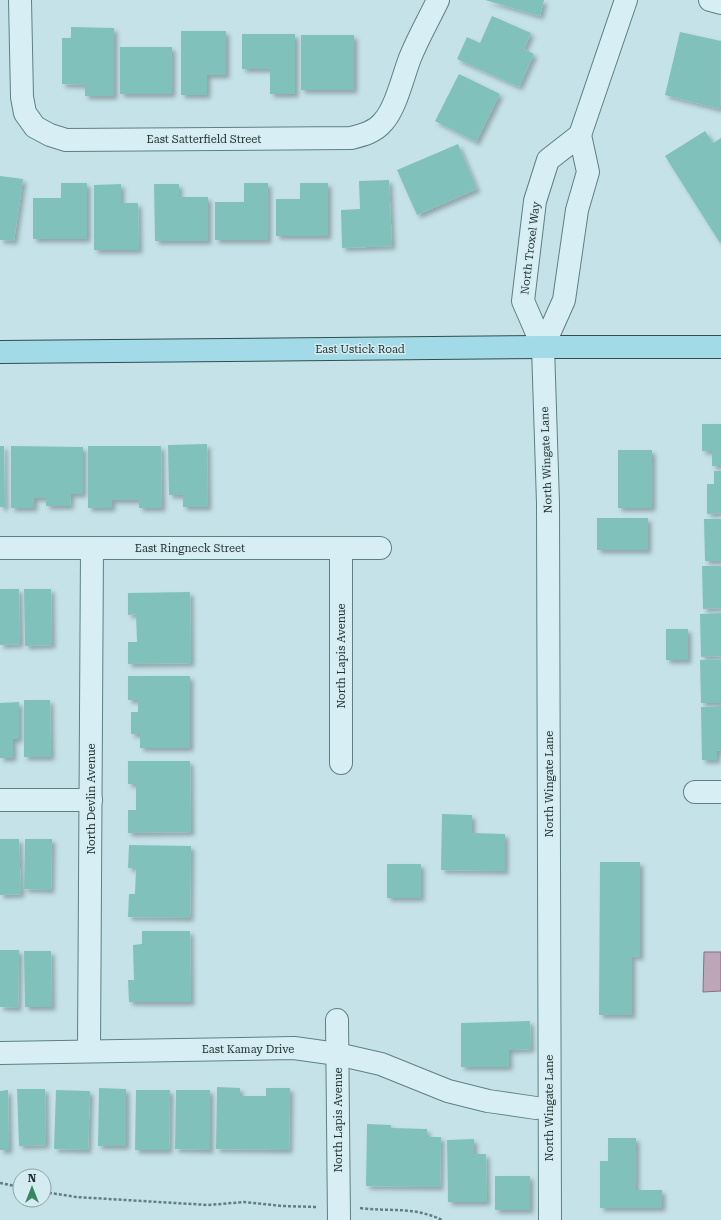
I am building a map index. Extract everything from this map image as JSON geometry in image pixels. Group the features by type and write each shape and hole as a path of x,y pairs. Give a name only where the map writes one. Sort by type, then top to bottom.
{"main road":[{"name":"East Ustick Road","path":"0,352 543,347 721,347"}],"street":[{"name":"East Satterfield Street","path":"20,0 22,97 25,113 35,127 50,135 66,140 351,138 374,130 383,123 390,114 410,57 438,0"},
{"path":"543,347 564,300 577,210 588,172 580,135 626,0"},
{"path":"710,0 721,3"},
{"name":"North Troxel Way","path":"543,347 523,301 535,201 548,160 580,135"},
{"name":"North Wingate Lane","path":"543,347 548,511 550,1220"},
{"name":"East Ringneck Street","path":"0,548 380,548"},
{"name":"North Devlin Avenue","path":"89,1050 92,548"},
{"name":"North Lapis Avenue","path":"341,763 342,548"},
{"path":"695,792 721,792"},
{"path":"0,800 91,800"},
{"name":"North Lapis Avenue","path":"337,1020 339,1220"},
{"name":"East Kamay Drive","path":"0,1053 89,1050 294,1048 338,1054 382,1064 448,1091 488,1101 536,1108"}],"path":[{"path":"0,1183 12,1185"},
{"path":"52,1193 91,1198 208,1205 244,1202 282,1206 320,1207"},
{"path":"357,1208 419,1211 442,1220"}],"shaded area":[{"path":"704,952 721,952 721,991 703,992"}],"building":[{"path":"485,0 544,0 540,16"},
{"path":"492,16 531,33 524,49 534,54 519,87 457,59 467,37 480,43"},
{"path":"71,27 114,28 114,96 85,96 85,85 62,84 62,38 71,38"},
{"path":"181,31 226,31 226,75 207,75 207,95 181,95"},
{"path":"680,32 721,41 720,109 665,95"},
{"path":"242,34 295,34 295,94 270,94 270,69 242,69"},
{"path":"301,35 354,35 354,90 301,90"},
{"path":"120,47 172,47 172,94 120,94"},
{"path":"459,74 500,94 476,142 435,121"},
{"path":"705,131 713,143 721,138 720,243 665,156"},
{"path":"458,144 477,189 417,215 397,170"},
{"path":"0,176 23,179 14,241 0,240"},
{"path":"389,180 392,246 342,248 341,210 360,209 359,181"},
{"path":"61,183 87,183 87,239 33,239 33,198 61,198"},
{"path":"244,183 268,183 268,240 215,240 215,202 244,202"},
{"path":"300,183 328,183 328,236 276,236 276,199 300,199"},
{"path":"121,184 121,203 138,203 139,250 94,250 94,185"},
{"path":"154,184 179,184 179,197 208,197 208,241 155,241"},
{"path":"702,424 721,424 721,466 712,466 712,451 702,451"},
{"path":"207,444 208,507 183,507 183,495 169,495 168,445"},
{"path":"0,446 4,446 5,507 0,507"},
{"path":"11,446 83,447 83,494 71,494 70,506 46,506 46,498 34,498 34,508 11,508"},
{"path":"88,446 161,446 162,508 139,508 139,500 112,500 112,508 88,508"},
{"path":"618,450 652,450 652,508 618,508"},
{"path":"714,471 721,471 721,513 707,514 707,484 714,484"},
{"path":"597,518 648,518 648,550 597,550"},
{"path":"704,519 721,519 721,561 705,561"},
{"path":"702,566 721,566 721,608 703,609"},
{"path":"0,589 19,589 20,644 0,645"},
{"path":"24,589 51,589 52,645 25,646"},
{"path":"190,592 191,663 128,664 128,642 137,642 136,614 128,615 128,593"},
{"path":"721,613 721,656 701,657 700,614"},
{"path":"666,629 688,629 688,660 666,660"},
{"path":"700,660 721,660 721,703 701,703"},
{"path":"128,676 190,676 190,748 140,748 140,734 131,734 131,712 138,712 138,700 128,700"},
{"path":"24,700 50,700 51,757 24,757"},
{"path":"19,702 19,739 13,739 13,758 0,758 0,703"},
{"path":"721,706 721,750 717,751 717,760 702,760 701,707"},
{"path":"128,761 190,761 191,832 128,833 128,810 136,810 136,784 128,784"},
{"path":"442,814 472,815 472,833 505,834 505,871 441,870"},
{"path":"0,839 19,839 21,894 0,895"},
{"path":"25,839 52,839 51,890 24,889"},
{"path":"129,845 191,846 190,918 128,917 129,894 135,894 136,868 128,868"},
{"path":"600,862 640,862 640,957 632,956 632,1015 599,1015"},
{"path":"387,864 421,864 421,898 387,898"},
{"path":"142,931 190,931 191,1002 129,1002 128,980 134,980 133,945 142,944"},
{"path":"0,950 19,950 18,1008 0,1007"},
{"path":"24,951 51,951 52,1007 25,1007"},
{"path":"530,1021 531,1049 509,1050 509,1067 461,1067 461,1023"},
{"path":"217,1087 240,1088 240,1096 266,1096 266,1088 290,1088 289,1150 216,1149"},
{"path":"99,1088 126,1089 126,1146 98,1146"},
{"path":"17,1089 45,1089 46,1145 19,1146"},
{"path":"8,1090 9,1150 0,1150 0,1091"},
{"path":"56,1090 90,1091 88,1150 54,1149"},
{"path":"136,1090 170,1090 169,1150 135,1150"},
{"path":"176,1090 210,1090 210,1150 175,1149"},
{"path":"367,1124 391,1125 391,1128 427,1129 427,1137 441,1137 440,1187 366,1186"},
{"path":"608,1138 636,1138 636,1190 662,1190 662,1208 600,1208 600,1161 608,1161"},
{"path":"474,1139 474,1154 486,1154 487,1202 448,1202 447,1140"},
{"path":"495,1176 530,1176 530,1210 495,1210"}]}
